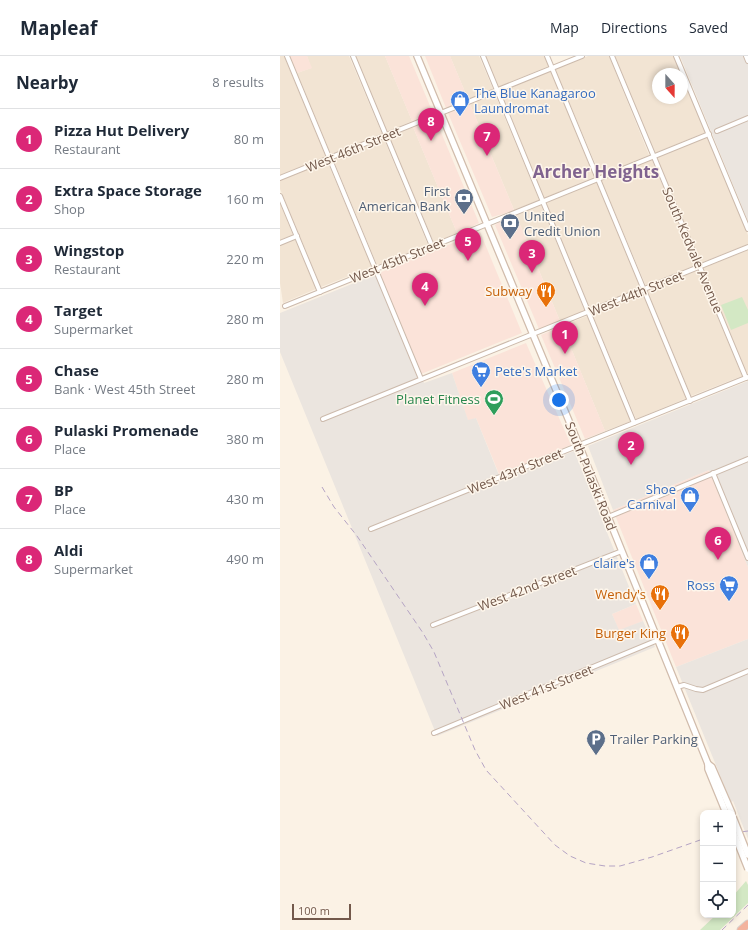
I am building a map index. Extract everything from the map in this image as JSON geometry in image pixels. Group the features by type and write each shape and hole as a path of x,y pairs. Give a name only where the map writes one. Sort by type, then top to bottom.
{"highway":[{"path":"741,930 748,924"},
{"path":"744,930 748,929"}],"main road":[{"name":"South Pulaski Road","path":"417,56 608,516 708,764 708,769 725,810"},
{"name":"South Pulaski Road","path":"708,764 712,767 731,810"},
{"path":"736,825 748,855"},
{"path":"736,839 748,869"}],"street":[{"path":"287,56 421,379"},
{"path":"353,56 432,246"},
{"path":"483,56 634,423"},
{"path":"547,56 690,400"},
{"name":"West 46th Street","path":"280,178 582,56"},
{"name":"South Kedvale Avenue","path":"612,56 699,267 747,378"},
{"path":"676,56 748,229"},
{"path":"746,56 748,61"},
{"path":"717,131 748,118"},
{"name":"West 45th Street","path":"285,306 709,134"},
{"path":"280,196 320,292"},
{"path":"280,243 297,236"},
{"name":"West 44th Street","path":"323,419 748,247"},
{"name":"West 43rd Street","path":"371,529 747,378"},
{"path":"608,516 748,459"},
{"path":"713,473 748,558"},
{"name":"West 42nd Street","path":"432,625 622,551"},
{"name":"West 41st Street","path":"434,733 658,640"},
{"path":"677,687 684,685 703,690 748,671"}],"shaded area":[{"path":"280,56 284,56 326,157 280,175"},
{"path":"289,56 307,56 312,68 297,73"},
{"path":"307,56 349,56 382,134 331,155 297,73 311,68"},
{"path":"355,56 385,56 412,121 387,132"},
{"path":"385,56 409,56 433,113 412,121"},
{"path":"425,56 450,56 468,99 446,108"},
{"path":"450,56 479,56 493,89 468,99"},
{"path":"485,56 544,56 549,66 498,87"},
{"path":"588,56 609,56 649,155 600,175 555,69"},
{"path":"615,56 674,56 679,68 652,68 652,104 688,104 688,89 706,132 655,153"},
{"path":"680,56 748,56 748,221 688,75 688,68 685,68"},
{"path":"551,71 594,177 544,198 500,92"},
{"path":"495,94 539,200 514,210 470,104"},
{"path":"470,104 514,210 492,217 448,113"},
{"path":"435,118 479,223 457,233 413,127"},
{"path":"413,127 457,233 434,243 389,137"},
{"path":"707,137 748,235 748,244 701,263 657,158"},
{"path":"384,139 428,245 377,265 333,159"},
{"path":"652,160 696,265 646,286 601,180"},
{"path":"327,161 372,267 321,287 280,189 280,180"},
{"path":"597,182 641,288 590,309 546,203"},
{"path":"280,203 293,235 280,240"},
{"path":"541,205 585,311 560,321 516,215"},
{"path":"516,215 560,321 539,329 495,225"},
{"path":"480,232 522,333 421,374 379,273"},
{"path":"295,239 316,289 283,303 280,283 280,245"},
{"path":"748,250 748,373 747,374 703,268"},
{"path":"698,270 742,376 691,396 647,291"},
{"path":"379,273 424,383 452,373 468,420 476,418 501,480 574,451 636,604 612,614 619,630 643,621 655,647 437,736 280,352 280,313"},
{"path":"643,293 687,398 636,419 592,314"},
{"path":"587,316 631,421 605,431 562,326"},
{"path":"562,326 605,431 585,439 541,335"},
{"path":"526,343 571,445 499,474 476,418 468,421 452,373"},
{"path":"748,381 748,567 709,470 613,510 588,446"},
{"path":"709,470 748,567 748,639 676,667 613,510"},
{"path":"636,604 643,621 619,631 612,614"},
{"path":"748,639 748,839 733,801 731,802 676,667"}],"green space":[{"path":"742,297 748,310 748,323 731,330 721,305"},
{"path":"746,881 748,885 748,903 736,915 736,893"},
{"path":"713,918 732,918 720,930 700,930"}],"railway":[{"path":"322,487 334,507 357,536 423,633 434,652 475,750 486,770 555,845 570,856 586,863 605,866 620,866 652,857 700,840"},
{"path":"736,833 748,831"},
{"path":"722,930 748,905"}],"place":[{"name":"The Blue Kanagaroo Laundromat","path":"460,117"},
{"name":"Aldi","path":"431,141"},
{"name":"BP","path":"487,156"},
{"name":"First American Bank","path":"464,215"},
{"name":"United Credit Union","path":"510,240"},
{"name":"Chase","path":"468,261"},
{"name":"Wingstop","path":"532,273"},
{"name":"Target","path":"425,306"},
{"name":"Subway","path":"546,308"},
{"name":"Pizza Hut Delivery","path":"565,354"},
{"name":"Pete's Market","path":"481,388"},
{"name":"Planet Fitness","path":"494,416"},
{"name":"Extra Space Storage","path":"631,465"},
{"name":"Shoe Carnival","path":"690,513"},
{"name":"Pulaski Promenade","path":"718,560"},
{"name":"claire's","path":"649,580"},
{"name":"Ross","path":"729,602"},
{"name":"Wendy's","path":"660,611"},
{"name":"Burger King","path":"680,650"},
{"name":"Trailer Parking","path":"596,756"}],"district":[{"name":"Archer Heights","path":"596,172"}]}
